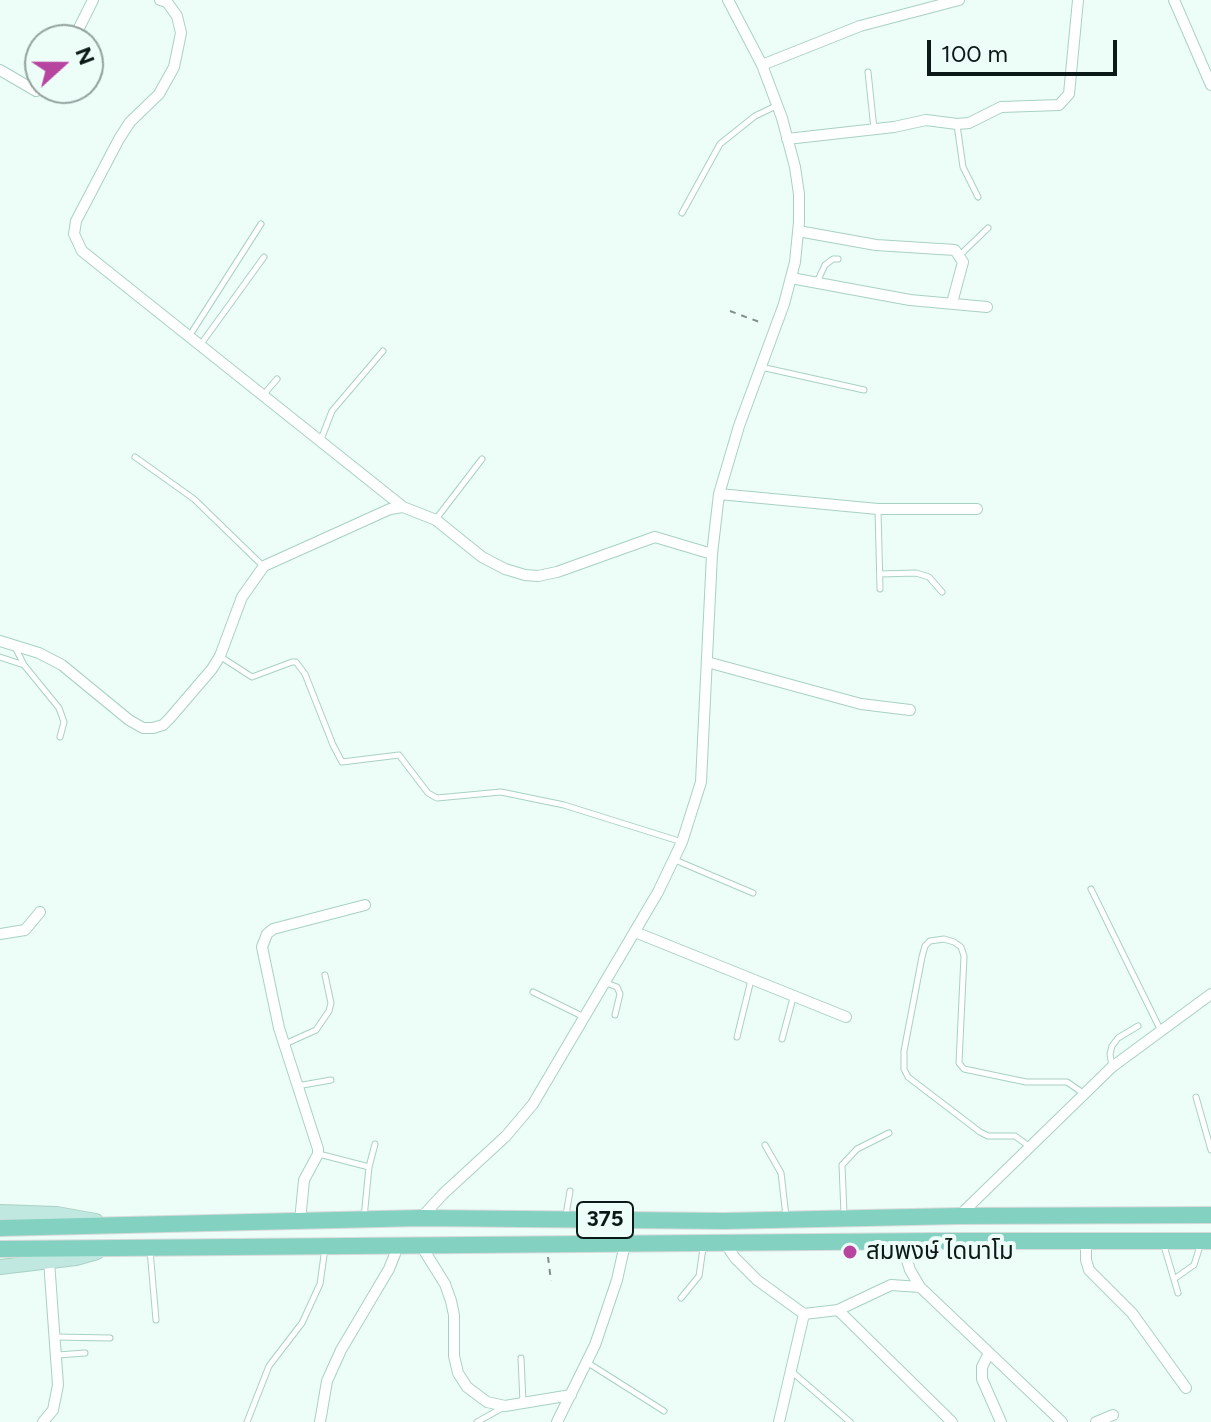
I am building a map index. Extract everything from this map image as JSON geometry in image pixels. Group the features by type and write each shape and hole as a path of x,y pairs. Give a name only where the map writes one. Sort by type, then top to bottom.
{"main road":[{"name":"375","path":"0,1212 57,1214 120,1225"},
{"name":"375","path":"0,1228 421,1218 786,1220 1211,1215"},
{"path":"267,1222 269,1248"},
{"name":"375","path":"0,1249 1206,1241"},
{"name":"375","path":"0,1267 105,1249"}],"street":[{"path":"81,24 93,0"},
{"path":"160,0 167,2 177,16 181,33 174,67 159,94 130,122 119,139 76,221 74,234 82,251 403,507 436,520 482,557 505,569 538,576 557,572 655,537 712,554"},
{"path":"421,1218 506,1136 533,1104 675,860 701,782 712,554 719,494 739,426 791,278 798,231 799,194 777,106 762,65 728,0"},
{"path":"762,65 860,26 959,0"},
{"path":"787,139 926,120 969,123 1001,107 1059,105 1069,94 1078,0"},
{"path":"1174,0 1211,85"},
{"path":"0,70 24,84"},
{"path":"798,231 876,245 955,250 963,262 952,303"},
{"path":"791,278 910,300 987,307"},
{"path":"719,494 878,509 977,509"},
{"path":"0,641 62,665 143,728 163,725 212,669 242,597 264,566 374,514 403,507"},
{"path":"707,662 861,704 910,710"},
{"path":"300,1221 304,1180 318,1154 316,1139 284,1044 262,947 267,934 289,924 365,905"},
{"path":"0,934 25,930 40,912"},
{"path":"635,932 846,1017"},
{"path":"959,1216 1112,1067 1211,994"},
{"path":"1086,1241 1089,1270 1132,1313 1186,1388"},
{"path":"901,1242 910,1270 920,1287 1062,1422"},
{"path":"725,1243 757,1280 804,1314 838,1310 891,1285 920,1287"},
{"path":"420,1244 445,1284 451,1301 454,1356 458,1373 467,1387 487,1402 505,1406 571,1395"},
{"path":"557,1422 588,1363 606,1315 625,1244"},
{"path":"320,1422 327,1381 389,1269 395,1245"},
{"path":"43,1422 57,1400 56,1337 49,1261"},
{"path":"838,1310 952,1422"},
{"path":"779,1422 804,1314"},
{"path":"989,1353 982,1367 982,1379 1001,1422"},
{"path":"1096,1422 1113,1415"}],"lane":[{"path":"868,72 874,129"},
{"path":"682,213 720,144 755,116 777,106"},
{"path":"957,124 963,167 978,197"},
{"path":"190,336 261,224"},
{"path":"960,255 988,228"},
{"path":"201,345 264,257"},
{"path":"817,283 825,265 838,259"},
{"path":"320,443 332,411 383,351"},
{"path":"761,367 864,390"},
{"path":"263,395 277,379"},
{"path":"135,457 194,499 264,566"},
{"path":"436,520 482,459"},
{"path":"878,509 880,589"},
{"path":"880,574 916,573 929,577 942,592"},
{"path":"13,644 24,665 59,708 64,722 60,737"},
{"path":"220,656 252,677 296,662 305,674 342,762 399,755 428,793 437,798 501,792 564,805 682,842"},
{"path":"0,657 24,665"},
{"path":"675,860 753,893"},
{"path":"1091,889 1161,1031"},
{"path":"1030,1147 1015,1136 988,1136 980,1132 908,1077 904,1069 904,1051 922,957 930,941 944,939 954,942 961,947 964,956 959,1063 964,1069 1026,1082 1067,1082 1084,1093"},
{"path":"284,1044 316,1030 329,1011 331,1003 325,975"},
{"path":"737,1037 751,978"},
{"path":"605,983 617,987 620,994 615,1015"},
{"path":"533,992 585,1018"},
{"path":"782,1039 794,996"},
{"path":"1112,1067 1112,1046 1118,1038 1138,1026"},
{"path":"296,1086 331,1080"},
{"path":"1196,1097 1211,1150"},
{"path":"845,1219 842,1165 857,1149 889,1133"},
{"path":"363,1220 375,1144"},
{"path":"765,1145 781,1173 786,1220"},
{"path":"318,1154 369,1167"},
{"path":"566,1220 570,1191"},
{"path":"1163,1241 1178,1293"},
{"path":"1174,1279 1194,1265 1206,1241"},
{"path":"681,1298 699,1276 704,1243"},
{"path":"247,1422 269,1366 302,1323 320,1284 326,1247"},
{"path":"150,1249 156,1320"},
{"path":"56,1337 110,1338"},
{"path":"57,1355 85,1353"},
{"path":"521,1358 523,1404"},
{"path":"588,1363 664,1411"},
{"path":"791,1371 850,1422"},
{"path":"477,1422 505,1406"}],"path":[{"path":"730,311 775,328"},
{"path":"546,1244 551,1281"}],"place":[{"name":"สมพงษ์ ไดนาโม","path":"850,1252"}]}
